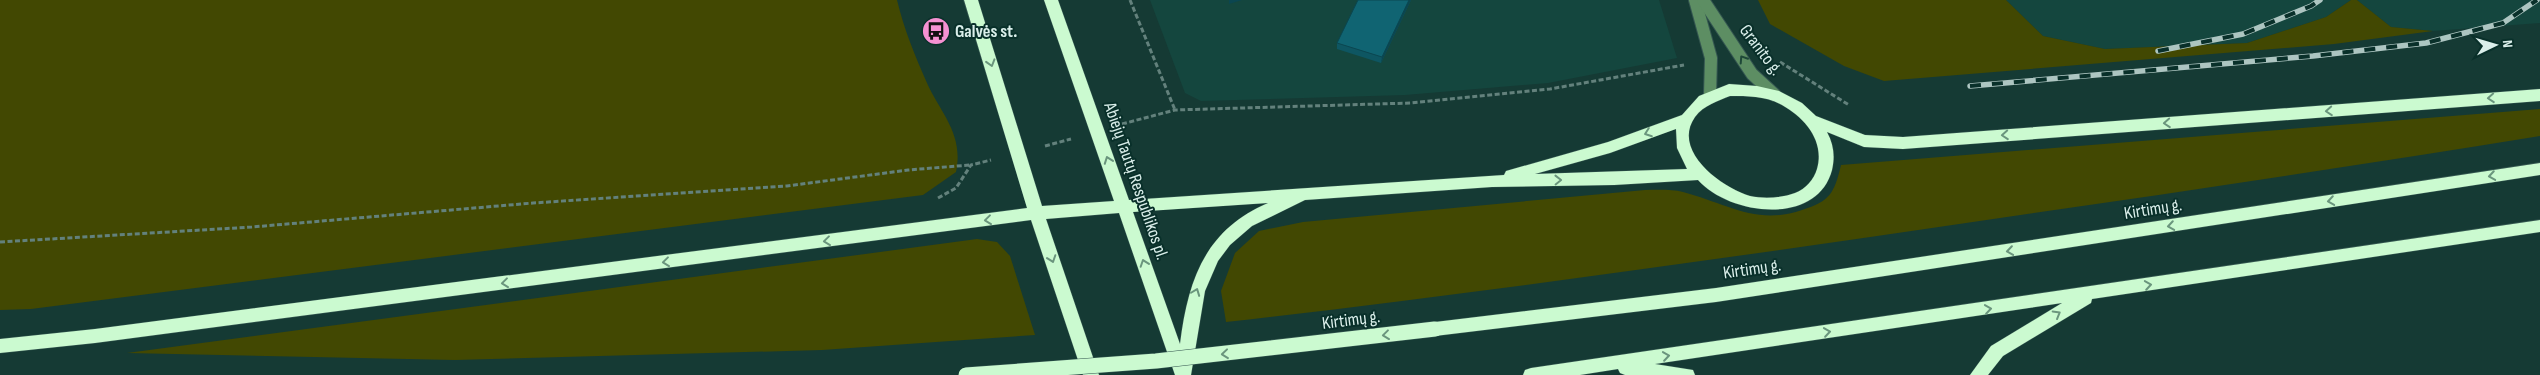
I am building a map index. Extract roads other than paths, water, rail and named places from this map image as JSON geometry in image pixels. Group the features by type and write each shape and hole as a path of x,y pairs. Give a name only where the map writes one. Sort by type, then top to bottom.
{"highway":[{"path":"971,0 1036,213 1090,370"},
{"name":"Abiejų Tautų Respublikos pl.","path":"1051,0 1184,375"},
{"path":"1814,121 1826,142 1828,164 1819,183 1801,198 1776,204 1748,202 1720,191 1698,174 1685,153 1682,135 1686,119 1695,105 1710,95 1729,90 1752,90 1775,95 1796,106 1814,121 1864,141 1903,143 2540,95"},
{"path":"1492,181 1610,147 1686,119"},
{"name":"Kirtimų g.","path":"966,375 1090,370 1435,330 1736,292 2540,169"},
{"path":"0,346 105,335 1036,213 1492,181 1614,179 1698,174"},
{"path":"1184,375 1193,298 1212,254 1241,225 1307,193"},
{"path":"1531,375 2540,226"},
{"path":"1978,375 1997,352 2093,293"},
{"path":"1604,365 1687,375"}],"street":[{"path":"1695,0 1712,60 1714,76 1710,95"},
{"name":"Granito g.","path":"1703,0 1752,74 1775,95"}],"railway":[{"path":"2158,51 2243,34 2311,6 2320,0"},
{"path":"1970,86 2313,56 2426,43 2503,23 2537,0"}],"place":[{"name":"Galvės st.","path":"936,31"}]}
